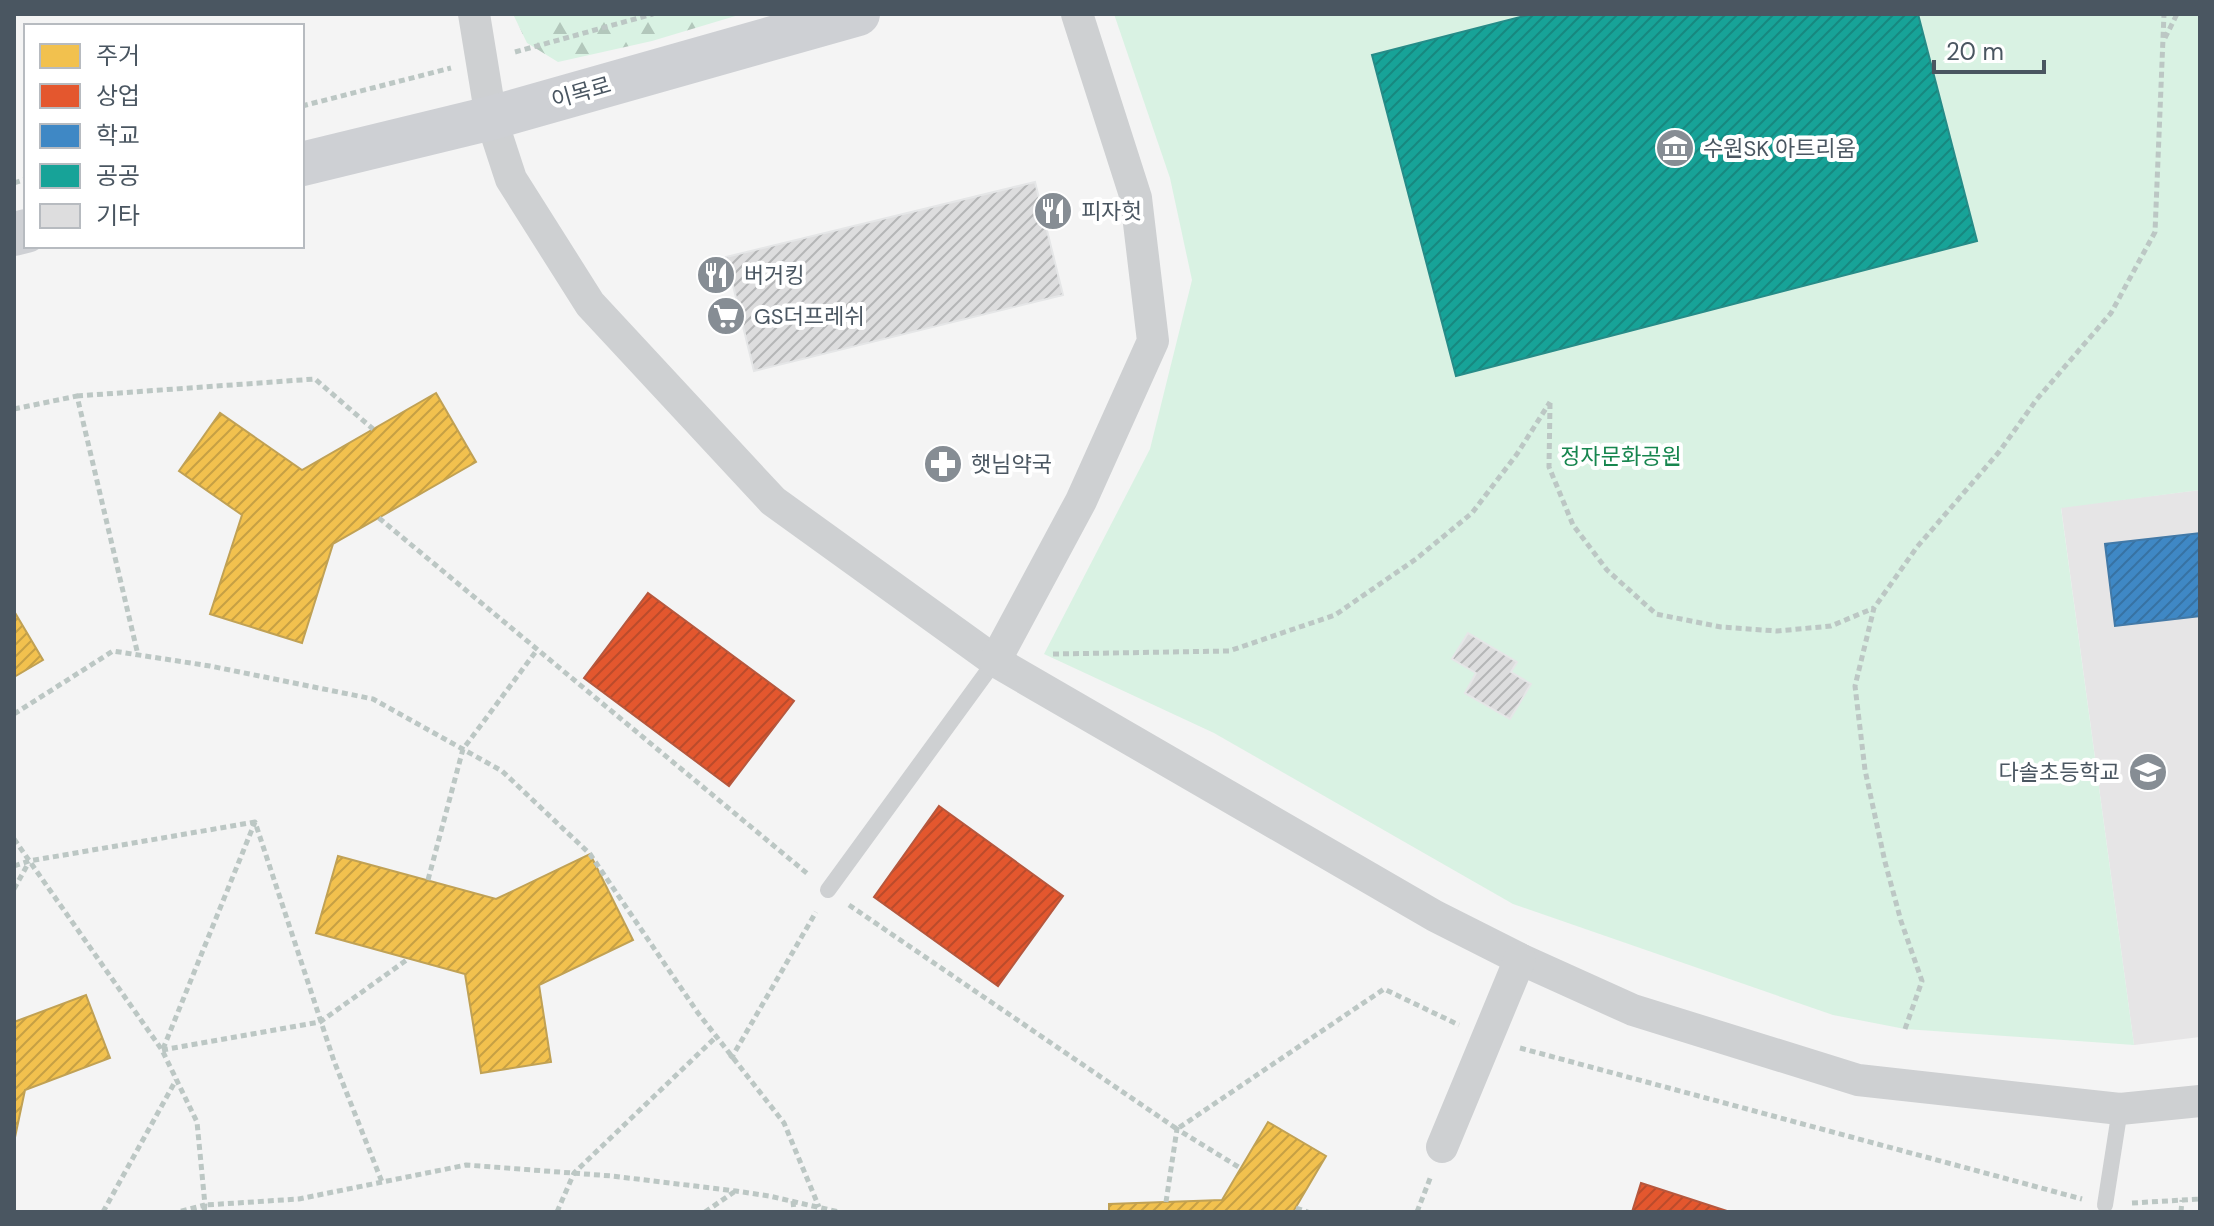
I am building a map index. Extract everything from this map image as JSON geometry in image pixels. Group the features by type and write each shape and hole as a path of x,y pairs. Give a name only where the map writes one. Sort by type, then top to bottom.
{"street":[{"path":"474,14 491,118 511,179 590,304 773,501 995,661 1422,908 1520,959 1633,1010 1858,1080 2120,1109 2200,1101"},
{"name":"이목로","path":"304,164 491,118 858,14"},
{"path":"995,661 1081,501 1153,341 1136,198 1077,14"},
{"path":"1442,1147 1520,959"}],"lane":[{"path":"828,890 995,661"},
{"path":"2105,1205 2120,1109"}],"path":[{"path":"1905,1029 1922,981 1885,862 1865,770 1855,686 1874,608 1917,547 1999,452 2037,399 2111,313 2155,232 2157,123 2164,14"},
{"path":"2163,42 2177,14"},
{"path":"14,409 77,396 315,379 373,429"},
{"path":"77,396 138,655"},
{"path":"1044,654 1229,651 1335,615 1416,559 1472,513 1517,454 1550,402 1549,467 1573,525 1607,570 1656,614 1721,627 1777,631 1831,626 1874,608"},
{"path":"379,518 828,890 1177,1129 1240,1168"},
{"path":"428,880 463,749 537,650"},
{"path":"14,714 113,651 210,666 373,699 502,771 590,854 716,1037 784,1123 819,1207"},
{"path":"14,866 255,822"},
{"path":"255,822 320,1022 382,1182"},
{"path":"162,1050 255,822"},
{"path":"14,839 162,1050 197,1122 204,1212"},
{"path":"14,889 29,861"},
{"path":"732,1057 828,890"},
{"path":"162,1050 320,1022 408,959"},
{"path":"1166,1202 1177,1129 1384,989 1487,1039 2105,1205 2200,1199"},
{"path":"557,1212 574,1173 716,1037"},
{"path":"103,1212 176,1080"},
{"path":"178,1212 205,1205 299,1199 466,1165 736,1191 839,1212"},
{"path":"705,1212 736,1191"},
{"path":"2181,1212 2182,1200"},
{"path":"793,1201 794,1212"},
{"path":"1296,1208 1308,1212"}],"shaded area":[{"name":"다솔초등학교","path":"2200,490 2200,1037 2134,1045 2061,507"}],"green space":[{"path":"513,14 742,14 652,41 558,62 527,43"},
{"name":"정자문화공원","path":"1114,14 2200,14 2200,490 2061,508 2134,1045 1905,1029 1833,1015 1513,904 1214,733 1044,654 1150,449 1192,280 1170,178"}],"building: 주거":[{"path":"436,393 476,462 333,544 302,643 210,614 242,515 179,471 220,413 302,470"},
{"path":"14,611 43,660 14,677"},
{"path":"590,854 633,940 539,985 551,1062 481,1073 465,974 316,933 338,856 496,899"},
{"path":"86,995 110,1058 25,1090 14,1142 14,1022"},
{"path":"1268,1122 1326,1156 1293,1212 1109,1212 1109,1204 1222,1200"}],"building: 상업":[{"path":"648,593 794,701 729,786 584,678"},
{"path":"939,806 1063,896 998,986 874,897"},
{"path":"1641,1183 1730,1212 1632,1212"}],"building: 학교":[{"path":"2200,533 2200,616 2115,626 2105,544"}],"building: 공공":[{"name":"수원SK 아트리움","path":"1532,14 1918,14 1977,241 1456,376 1372,55"}],"building: 기타":[{"path":"1035,182 1063,295 754,371 726,257"},
{"path":"1468,633 1517,662 1511,672 1531,684 1510,719 1465,693 1476,673 1452,659"}],"place":[{"name":"수원SK 아트리움","path":"1675,148"},
{"name":"피자헛","path":"1053,211"},
{"name":"버거킹","path":"716,275"},
{"name":"GS더프레쉬","path":"726,316"},
{"name":"햇님약국","path":"943,464"},
{"name":"다솔초등학교","path":"2148,772"}]}
